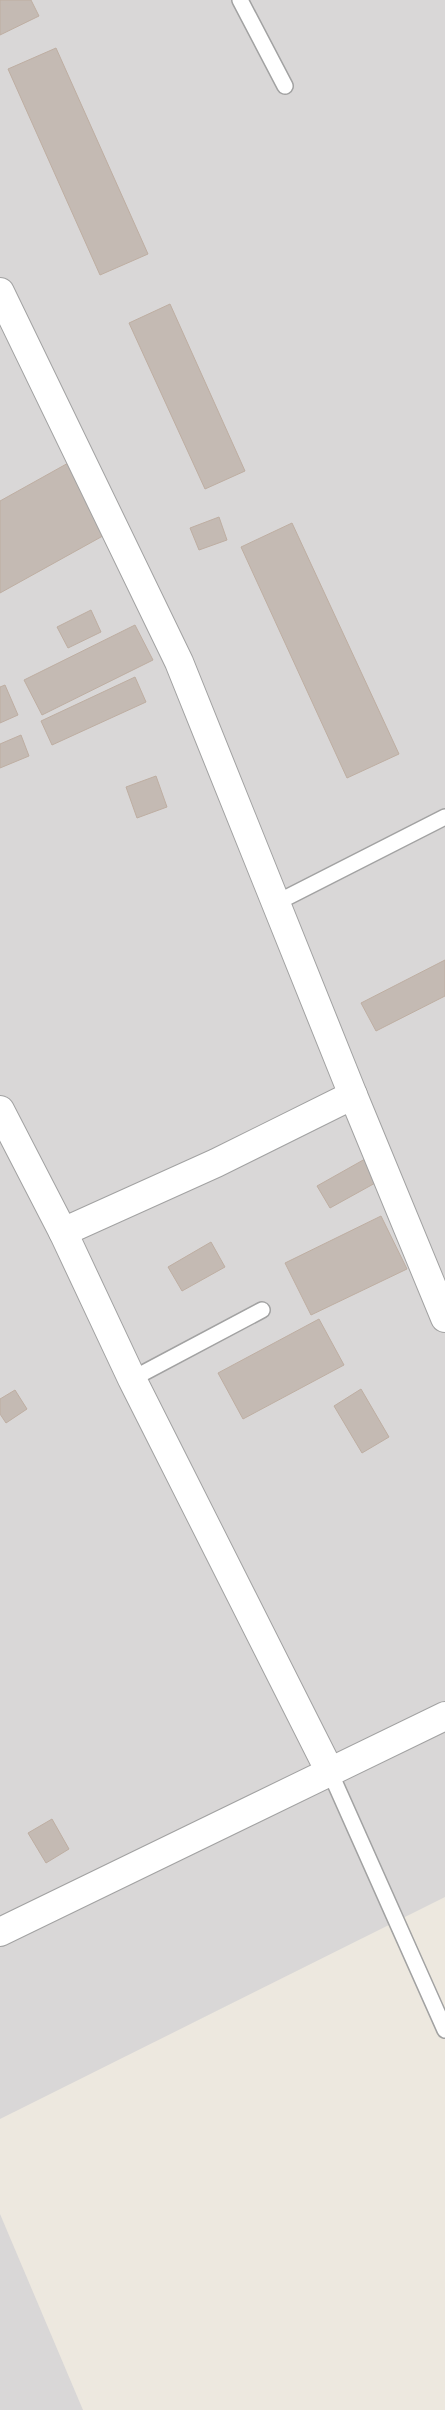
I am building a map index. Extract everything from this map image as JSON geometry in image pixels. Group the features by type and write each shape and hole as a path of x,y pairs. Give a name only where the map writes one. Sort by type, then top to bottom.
{"street":[{"path":"0,292 179,662 445,1318"},
{"path":"63,1232 216,1163 353,1095"},
{"path":"0,1110 63,1232 132,1379 330,1772"},
{"path":"0,1932 445,1716"}],"lane":[{"path":"240,0 285,86"},
{"path":"276,904 445,817"},
{"path":"132,1379 262,1310"},
{"path":"330,1772 445,2030"}],"shaded area":[{"path":"0,0 445,0 445,1897 0,2119"},
{"path":"0,2214 83,2410 0,2410"}],"building":[{"path":"0,0 31,0 39,16 0,35"},
{"path":"56,48 148,254 100,275 8,69"},
{"path":"170,304 245,471 205,489 129,323"},
{"path":"70,462 110,532 0,593 0,501"},
{"path":"219,517 227,540 199,550 190,528"},
{"path":"292,523 399,754 347,778 241,547"},
{"path":"91,610 101,632 68,648 57,627"},
{"path":"135,625 153,660 42,715 24,680"},
{"path":"135,677 146,702 52,745 41,721"},
{"path":"5,685 18,715 0,723 0,687"},
{"path":"21,735 29,756 0,768 0,744"},
{"path":"156,776 167,807 137,818 126,787"},
{"path":"445,960 445,996 376,1031 361,1003"},
{"path":"365,1159 377,1182 330,1208 317,1186"},
{"path":"381,1216 407,1269 311,1315 285,1263"},
{"path":"211,1242 225,1267 182,1291 168,1267"},
{"path":"319,1319 344,1365 243,1419 218,1373"},
{"path":"361,1389 389,1437 362,1453 334,1406"},
{"path":"15,1390 27,1409 6,1423 0,1414 0,1399"},
{"path":"52,1819 69,1849 46,1863 28,1833"}]}
